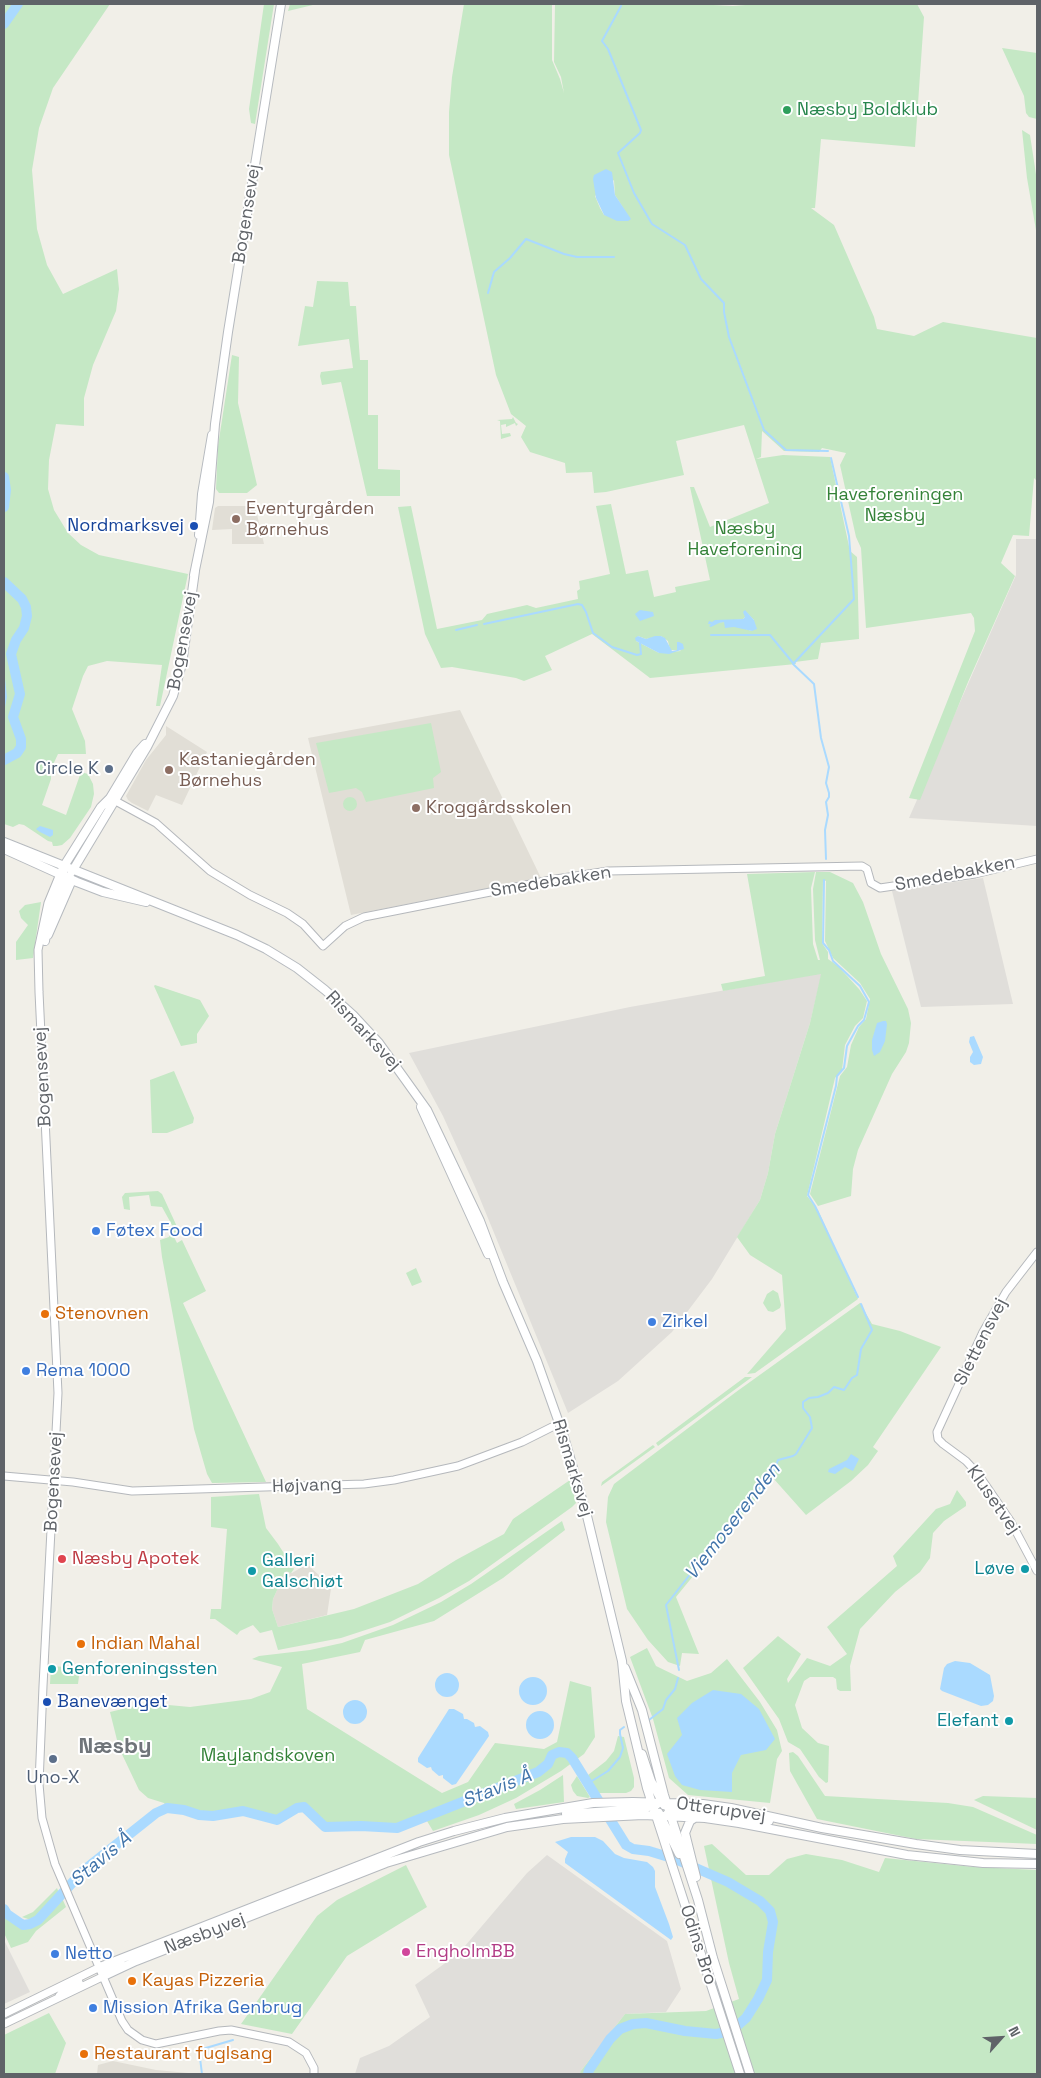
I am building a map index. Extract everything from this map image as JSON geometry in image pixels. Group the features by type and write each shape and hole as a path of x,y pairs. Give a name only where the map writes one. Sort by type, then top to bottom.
{"main road":[{"name":"Bogensevej","path":"65,873 79,860 137,753 154,733 166,712 178,681 194,574 202,494 210,441 215,424 281,4"},
{"name":"Bogensevej","path":"65,873 93,814 112,800"},
{"path":"45,941 65,873 112,800"},
{"name":"Rismarksvej","path":"4,842 103,892 172,909"},
{"path":"4,849 65,873"},
{"path":"79,860 83,869 129,888 147,898"},
{"name":"Rismarksvej","path":"65,873 147,898 266,949 325,990 353,1015 380,1044 428,1110 471,1200 536,1361 564,1437 587,1516 622,1661 626,1701 631,1726 661,1808"},
{"name":"Rismarksvej","path":"622,1661 642,1710 661,1808"},
{"path":"661,1808 684,1854 709,1941"},
{"name":"Otterupvej","path":"410,1855 507,1827 597,1810 661,1808 686,1816 739,1822 907,1855 1005,1864 1037,1863"},
{"name":"Odins Bro","path":"661,1808 666,1849 740,2074"},
{"name":"Otterupvej","path":"408,1846 454,1831 505,1818 609,1809 731,1808 822,1828 916,1844 960,1850 1037,1854"},
{"path":"690,1873 684,1854 685,1833 686,1826 696,1817"},
{"name":"Næsbyvej","path":"100,1967 408,1846"},
{"name":"Næsbyvej","path":"104,1976 145,1958 410,1855"},
{"name":"Odins Bro","path":"690,1873 727,2003 750,2074"}],"street":[{"name":"Smedebakken","path":"112,800 156,823 210,871 250,895 287,912 303,924 323,946 345,926 364,917 556,879 608,871 862,866 867,869 871,884 880,888 975,874 1037,859"},
{"name":"Bogensevej","path":"65,873 44,916 38,950 58,1393 39,1784 42,1818 53,1858 61,1878 122,2021 128,2030 142,2040 164,2044 231,2030 289,2042 300,2048 310,2060 314,2074"},
{"name":"Bogensevej","path":"39,975 45,941"},
{"name":"Slettensvej","path":"938,1439 937,1432 983,1332 1006,1292 1037,1252"},
{"name":"Højvang","path":"4,1476 54,1480 132,1491 364,1484 425,1474 458,1466 522,1442 552,1427"},
{"name":"Klusetvej","path":"938,1439 966,1461 978,1474 1011,1522 1037,1571"},
{"path":"104,1976 105,1970 143,1949"},
{"path":"56,1999 65,1989 98,1973 100,1967"},
{"name":"Næsbyvej","path":"4,2014 100,1967"},
{"name":"Næsbyvej","path":"4,2024 104,1976"}],"shaded area":[{"name":"Eventyrgården Børnehus","path":"218,506 255,506 264,544 232,544 232,529 212,530 215,508"},
{"path":"1016,539 1037,539 1037,826 909,818 1016,575"},
{"name":"Kroggårdsskolen","path":"460,710 541,878 351,915 308,738"},
{"name":"Kastaniegården Børnehus","path":"166,726 207,752 182,805 156,795 148,811 132,803 126,796 146,760 166,735"},
{"path":"983,878 1013,1004 921,1007 892,891"},
{"path":"822,973 810,1023 775,1134 768,1173 760,1200 712,1279 672,1332 618,1381 568,1413 476,1189 443,1116 409,1053 630,1007"},
{"path":"307,1564 322,1578 332,1582 327,1615 278,1627 272,1609 273,1599 286,1571 292,1573"},
{"path":"547,1855 667,1941 681,1989 666,2012 625,2014 580,2072 581,2074 355,2074 360,2058 389,2046 430,2017 415,1985 459,1953 527,1873"},
{"path":"4,1940 30,1992 4,2004"},
{"path":"113,2061 156,2070 199,2074 97,2074 98,2065"}],"green space":[{"path":"4,4 110,4 53,88 39,128 32,170 37,229 47,265 63,294 117,269 119,289 116,311 93,365 84,398 84,426 56,424 49,460 48,489 54,510 68,533 81,545 99,555 188,574 160,706 156,706 162,665 107,661 88,666 83,676 72,709 85,741 86,754 58,754 51,769 51,779 42,805 66,815 81,772 88,774 93,784 94,794 91,807 70,838 62,845 57,846 53,846 52,842 24,825 19,824 13,827 4,824"},
{"path":"264,4 274,4 255,124 251,123 249,109"},
{"path":"290,4 317,4 288,11"},
{"path":"464,4 552,4 552,60 564,93 561,77 554,62 555,4 694,4 733,6 758,4 917,4 924,17 915,147 821,139 815,208 811,208 834,225 874,317 877,329 914,336 943,322 1037,338 1037,481 1034,478 1029,536 1013,535 1001,563 1015,576 968,682 920,800 909,798 975,631 974,618 971,613 866,628 861,548 856,537 840,465 846,453 822,448 819,452 784,451 762,431 761,457 756,459 783,455 830,457 850,551 857,557 859,639 821,643 818,659 795,662 796,664 650,678 592,634 545,656 552,670 524,681 452,667 441,668 425,634 398,507 411,506 437,629 482,620 487,614 527,605 536,608 578,599 579,581 610,574 596,506 611,504 626,574 648,570 654,597 676,592 675,587 710,580 690,487 694,487 710,527 769,503 744,425 676,441 684,475 606,492 594,493 592,472 566,473 565,463 530,452 521,437 526,426 511,414 496,375 449,155 449,112 452,77","holes":["614,180 615,195 630,219 604,215 595,196","745,611 754,620 752,631 724,622 710,623 743,619","638,636 646,639 661,636 668,641 670,650 677,650 678,648 681,651 659,653 636,641"]},
{"path":"1002,48 1037,53 1037,119 1029,117 1026,113 1024,96"},
{"path":"1022,130 1030,135 1037,181 1037,236 1027,178"},
{"path":"317,281 348,282 350,306 356,306 360,360 368,360 368,415 378,415 378,469 400,470 400,496 367,496 341,382 322,385 321,372 353,368 349,339 298,346 305,306 313,307"},
{"path":"232,355 239,357 238,403 257,485 247,493 219,493 216,489 218,446"},
{"path":"513,417 518,424 516,426 515,423 506,427 506,424 501,425 502,434 510,433 511,436 501,439 500,421 497,420 512,419"},
{"path":"431,723 441,772 433,778 434,788 366,802 362,792 356,788 329,793 316,743"},
{"path":"347,797 353,797 357,804 353,811 347,811 343,807 343,801"},
{"path":"815,872 811,888 813,944 818,960 820,960 815,940 813,889 816,872 830,872 853,883 863,902 881,954 908,1009 911,1023 909,1043 906,1052 892,1074 858,1150 853,1169 851,1196 818,1206 810,1194 840,1076 847,1067 851,1045 859,1027 866,1019 870,999 860,983 833,958 825,941 826,881 823,880 822,943 828,952 828,959 838,966 867,1001 863,1018 855,1026 845,1045 842,1070 835,1078 807,1196 818,1210 858,1299 755,1373 747,1374 786,1329 782,1275 750,1255 737,1237 760,1200 768,1173 775,1134 810,1023 821,974 723,991 721,984 765,976 747,874"},
{"path":"41,902 33,958 16,960 16,942 28,925 21,918 19,911 25,905"},
{"path":"155,985 200,1000 209,1016 197,1034 197,1043 181,1046"},
{"path":"174,1071 194,1118 193,1123 167,1133 152,1133 150,1080"},
{"path":"158,1191 162,1194 179,1231 173,1235 177,1243 182,1240 206,1291 183,1303 266,1482 212,1483 207,1474 194,1429 162,1257 160,1240 169,1237 172,1225 162,1207 151,1206 149,1195 129,1197 130,1210 124,1209 122,1197 125,1193"},
{"path":"416,1268 422,1282 412,1286 406,1273"},
{"path":"773,1290 778,1293 781,1305 780,1308 773,1312 768,1311 763,1303 767,1294"},
{"path":"860,1303 872,1324 900,1331 941,1347 873,1447 878,1451 868,1465 851,1481 806,1515 773,1478 676,1597 699,1654 682,1653 680,1666 668,1662 648,1640 627,1609 606,1522 608,1497 614,1484 736,1392"},
{"path":"745,1377 752,1377 658,1446 656,1443"},
{"path":"653,1445 655,1447 601,1486 602,1482"},
{"path":"570,1480 576,1503 572,1507 469,1581 390,1622 341,1638 278,1650 272,1630 260,1633 253,1625 240,1631 237,1635 215,1619 210,1619 211,1609 221,1609 227,1529 211,1527 211,1497 259,1494 266,1528 294,1569 291,1573 286,1571 273,1599 272,1609 278,1627 354,1609 418,1584 456,1560 504,1534 513,1519"},
{"path":"957,1490 966,1502 966,1506 944,1521 933,1533 930,1558 920,1572 895,1592 860,1629 850,1666 851,1691 840,1691 837,1689 836,1679 833,1677 810,1677 804,1681 795,1705 802,1728 818,1743 829,1746 828,1782 826,1783 819,1777 800,1749 788,1742 779,1719 743,1668 778,1636 801,1654 787,1679 788,1683 807,1658 830,1666 847,1654 827,1627 897,1566 893,1556 936,1509 950,1504"},
{"name":"Maylandskoven","path":"562,1521 565,1530 503,1578 434,1621 365,1640 360,1652 302,1664 307,1709 442,1793 468,1782 495,1743 544,1749 557,1742 570,1681 591,1687 595,1737 584,1754 561,1771 516,1798 479,1815 433,1831 424,1816 397,1828 325,1827 304,1807 297,1808 277,1820 243,1811 223,1816 199,1815 184,1810 167,1808 164,1803 148,1798 139,1790 119,1748 110,1712 147,1703 190,1707 251,1699 270,1692 282,1667 252,1659 259,1656 310,1650 342,1643 393,1625 441,1602 471,1584"},
{"path":"647,1648 656,1666 687,1681 711,1673 727,1659 760,1702 777,1730 782,1751 777,1759 770,1803 688,1795 669,1778 653,1719 630,1657"},
{"path":"51,1666 80,1668 78,1684 50,1684"},
{"path":"618,1736 624,1737 634,1778 634,1787 626,1793 598,1793 588,1775 606,1761 614,1751"},
{"path":"793,1752 798,1756 825,1796 948,1803 973,1807 1037,1835 1037,1844 916,1839 817,1819 790,1771 789,1753"},
{"path":"563,1775 564,1802 516,1809 514,1804"},
{"path":"577,1776 590,1797 577,1796 573,1791 571,1785"},
{"path":"983,1796 1037,1798 1037,1830 974,1800"},
{"path":"712,1844 746,1875 769,1875 787,1859 806,1854 842,1860 879,1872 885,1858 974,1867 1037,1870 1037,2074 581,2074 580,2072 625,2014 706,2011 739,1999 729,1963 704,1846"},
{"path":"406,1865 427,1907 347,1956 292,2034 241,2024 317,1916 337,1900"},
{"path":"57,1888 59,1893 38,1917 31,1920 22,1917 33,1912"},
{"path":"62,1898 66,1907 36,1931 28,1942 11,1948 4,1933 4,1916 16,1925 25,1928 31,1927"},
{"path":"49,2013 66,2043 55,2074 4,2074 4,2035"}],"water":[{"path":"606,169 612,172 615,195 631,219 628,221 617,221 604,215 596,198 594,175"},
{"path":"640,610 653,612 654,616 640,621 635,614"},
{"path":"745,610 754,620 757,629 752,631 734,627 725,628 724,622 711,627 709,626 711,624 708,624 709,621 715,620 743,619 745,617 743,612"},
{"path":"638,636 646,639 661,636 665,638 672,651 677,650 677,642 683,644 684,649 669,654 659,653 636,641 635,638"},
{"path":"4,669 7,697 4,712"},
{"path":"40,826 53,830 53,835 50,837 36,829"},
{"path":"886,1021 887,1024 885,1041 880,1052 874,1056 872,1040 877,1023"},
{"path":"974,1036 983,1057 981,1064 974,1065 970,1062 973,1052 969,1042 970,1037"},
{"path":"851,1454 859,1459 853,1471 845,1467 835,1474 828,1472 829,1469 847,1460"},
{"path":"955,1661 970,1663 990,1675 994,1696 993,1701 988,1705 981,1706 940,1689 944,1668 947,1664"},
{"path":"447,1673 452,1674 458,1680 458,1690 452,1696 447,1697 442,1696 436,1690 435,1685 436,1680 442,1674"},
{"path":"533,1677 543,1681 547,1691 543,1701 533,1705 523,1701 519,1691 523,1681"},
{"path":"713,1690 741,1694 759,1709 775,1739 766,1750 741,1755 732,1773 732,1792 700,1790 682,1785 675,1776 667,1754 682,1735 677,1718 692,1703"},
{"path":"355,1700 364,1703 367,1712 364,1721 355,1724 346,1721 343,1712 346,1703"},
{"path":"449,1709 454,1709 463,1714 464,1719 474,1723 475,1727 480,1726 488,1732 489,1736 456,1784 452,1785 443,1778 443,1775 439,1776 431,1767 427,1768 418,1762 418,1758"},
{"path":"540,1711 550,1715 554,1725 550,1735 540,1739 530,1735 526,1725 530,1715"},
{"path":"571,1837 595,1837 603,1841 615,1854 624,1858 647,1862 653,1867 655,1871 655,1887 673,1937 671,1940 565,1863 568,1852 555,1842"}],"waterway":[{"name":"Stavis Å","path":"4,24 18,4"},
{"name":"Viemoserenden","path":"621,6 602,41 608,49 641,130 618,153 634,193 652,224 685,245 701,279 724,303 729,337 764,430 786,450 828,451"},
{"path":"488,293 494,272 510,258 526,239 577,257 614,257"},
{"name":"Viemoserenden","path":"826,859 825,830 828,815 826,802 829,797 826,783 829,767 821,738 814,684 793,664 854,599 849,536 831,458"},
{"name":"Stavis Å","path":"4,477 6,490 4,507"},
{"name":"Stavis Å","path":"4,582 22,599 26,607 27,616 24,628 16,640 11,654 20,694 13,717 21,739 21,747 17,753 4,760"},
{"path":"484,624 578,604 582,605 586,612 593,633 612,647 637,655 641,654 640,643"},
{"path":"456,630 477,625"},
{"path":"711,635 770,635 793,663"},
{"name":"Viemoserenden","path":"824,880 823,943 829,950 833,961 860,986 869,1002 864,1020 858,1026 847,1046 844,1068 837,1076 808,1195 858,1297"},
{"name":"Viemoserenden","path":"679,1670 666,1605 750,1498 773,1473 778,1460 796,1454 812,1428 810,1417 803,1408 803,1402 809,1398 828,1393 834,1387 844,1390 852,1378 857,1375 861,1349 872,1330 861,1304"},
{"name":"Viemoserenden","path":"649,1720 663,1709 666,1700 675,1689 678,1678"},
{"name":"Viemoserenden","path":"587,1784 608,1771 620,1757 623,1748 620,1730 624,1727"},
{"name":"Stavis Å","path":"4,1909 7,1914 23,1925 38,1920 83,1871 156,1813 167,1808 213,1816 243,1811 277,1820 297,1808 304,1807 325,1827 397,1828 538,1772 548,1764 552,1755 559,1752 567,1753 572,1758 626,1845 633,1849 649,1851 675,1859 728,1882 760,1901 770,1911 773,1922 768,1952 767,1980 746,2018 737,2026 726,2032 716,2034 685,2031 646,2023 633,2024 620,2029 610,2039 588,2074"},
{"path":"202,2074 199,2050 233,2040"}],"place":[{"name":"Næsby Boldklub","path":"787,110"},
{"name":"Eventyrgården Børnehus","path":"236,519"},
{"name":"Nordmarksvej","path":"194,526"},
{"name":"Circle K","path":"109,769"},
{"name":"Kastaniegården Børnehus","path":"169,770"},
{"name":"Kroggårdsskolen","path":"416,808"},
{"name":"Føtex Food","path":"96,1231"},
{"name":"Stenovnen","path":"45,1314"},
{"name":"Zirkel","path":"652,1322"},
{"name":"Rema 1000","path":"26,1371"},
{"name":"Næsby Apotek","path":"62,1559"},
{"name":"Løve","path":"1025,1569"},
{"name":"Galleri Galschiøt","path":"252,1571"},
{"name":"Indian Mahal","path":"81,1644"},
{"name":"Genforeningssten","path":"52,1669"},
{"name":"Banevænget","path":"47,1702"},
{"name":"Elefant","path":"1009,1721"},
{"name":"Uno-X","path":"53,1759"},
{"name":"EngholmBB","path":"406,1952"},
{"name":"Netto","path":"55,1954"},
{"name":"Kayas Pizzeria","path":"132,1981"},
{"name":"Mission Afrika Genbrug","path":"93,2008"},
{"name":"Restaurant fuglsang","path":"84,2054"}],"district":[{"name":"Næsby","path":"115,1747"}],"park label":[{"name":"Haveforeningen Næsby","path":"895,505"},
{"name":"Næsby Haveforening","path":"745,539"}]}
